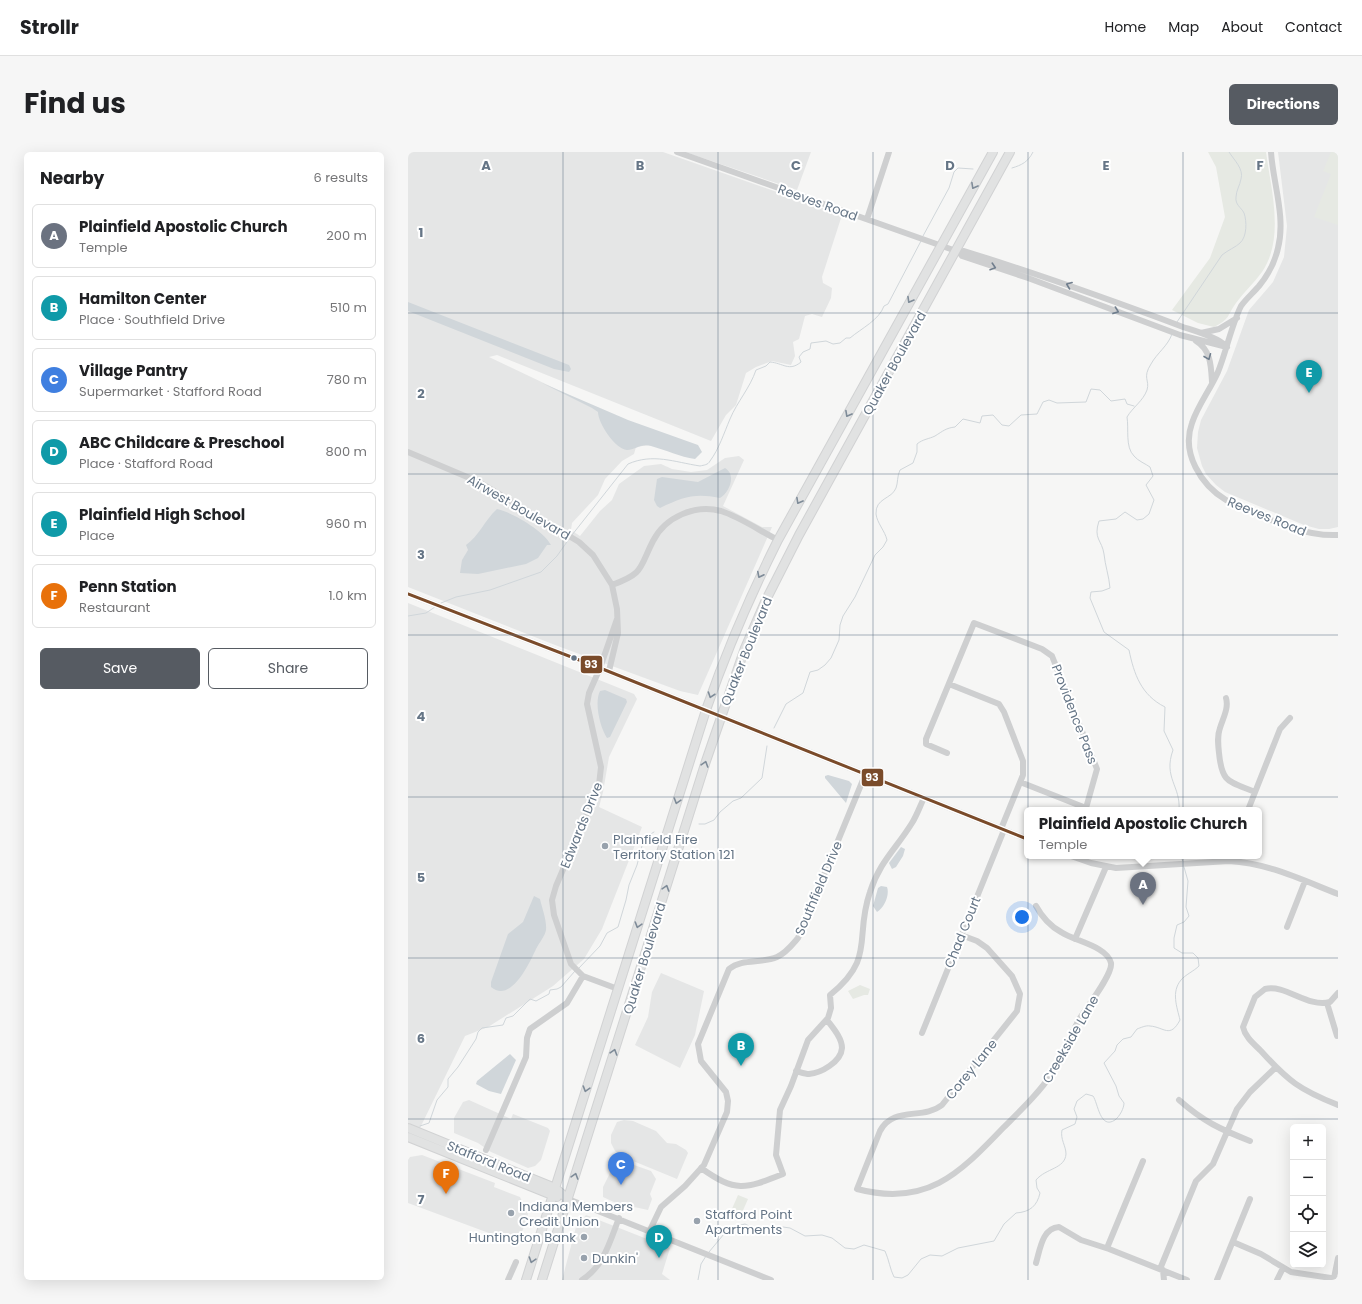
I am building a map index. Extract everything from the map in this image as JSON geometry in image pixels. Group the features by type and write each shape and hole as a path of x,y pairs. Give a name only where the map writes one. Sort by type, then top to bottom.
{"main road":[{"name":"Quaker Boulevard","path":"526,1280 706,710 724,658 750,597 778,540 993,152"},
{"name":"Quaker Boulevard","path":"542,1280 721,716 753,630 790,551 958,251 1010,152"},
{"name":"Stafford Road","path":"408,1128 568,1198"},
{"name":"Stafford Road","path":"408,1137 554,1192"}],"street":[{"name":"Reeves Road","path":"677,152 958,251 964,251 1042,275 1224,342 1227,347"},
{"path":"867,219 889,152"},
{"path":"1227,347 1241,307 1259,286 1271,268 1279,247 1280,214 1271,152"},
{"name":"Reeves Road","path":"958,251 962,256 1028,278 1180,335 1227,347"},
{"path":"1199,333 1214,332 1237,318"},
{"path":"1191,338 1201,344 1208,354 1212,382"},
{"name":"Reeves Road","path":"1227,347 1212,382 1197,410 1191,425 1188,440 1192,458 1207,485 1226,500 1300,531 1323,536 1338,535"},
{"name":"Airwest Boulevard","path":"408,452 479,482 578,542 593,555 612,585"},
{"path":"608,671 617,638 617,619 612,585 628,579 637,573 644,564 655,538 662,527 673,518 686,512 707,509 720,511 778,540"},
{"path":"408,594 589,665 608,671 1024,838"},
{"path":"600,668 617,619"},
{"name":"Providence Pass","path":"949,684 974,623 1049,653 1054,659 1097,769 1086,807"},
{"name":"Edwards Drive","path":"600,668 589,693 587,704 601,767 599,785 556,886 552,900 554,916 571,964 582,975 618,989"},
{"path":"947,753 926,744 949,684"},
{"name":"Chad Court","path":"922,1033 1003,830 1024,772 1024,765 1002,708 995,702 949,684"},
{"path":"1226,698 1228,704 1219,729 1218,741 1221,770 1229,781 1255,792"},
{"path":"1249,807 1280,729 1290,718"},
{"name":"Southfield Drive","path":"650,1230 661,1207 685,1186 701,1168 709,1154 728,1106 724,1088 705,1066 698,1050 699,1039 716,999 732,967 737,963 766,960 777,957 789,949 798,938 865,775"},
{"name":"Providence Pass","path":"1020,782 1083,807"},
{"path":"701,1168 724,1183 739,1187 753,1185 783,1174 776,1155 778,1122 785,1097 791,1086 808,1040 827,1020 831,1008 830,995 849,978 860,957 865,910 875,877 885,859 912,824 924,798"},
{"path":"1081,859 1106,867 1126,868 1194,864 1235,859 1257,864 1338,894"},
{"path":"1075,940 1106,867"},
{"path":"1287,927 1305,881"},
{"name":"Creekside Lane","path":"857,1189 880,1194 903,1194 927,1188 948,1179 967,1165 1036,1094 1056,1066 1078,1022 1110,969 1111,962 1105,953 1075,940 1053,927 1036,906"},
{"name":"Corey Lane","path":"857,1189 880,1131 886,1122 899,1116 933,1110 942,1105 1017,1011 1020,994 1012,976 987,948 980,943 961,935"},
{"path":"486,1150 526,1057 527,1038 530,1030 567,1003 582,975"},
{"path":"1338,993 1330,1002 1315,1003 1278,989 1269,988 1255,997 1244,1023 1244,1030 1248,1038 1275,1068 1304,1091 1338,1105"},
{"path":"1327,1003 1337,1036"},
{"path":"796,1071 807,1074 817,1072 837,1060 842,1047 839,1037 827,1020"},
{"path":"1164,1280 1161,1270 1196,1181 1213,1164 1237,1110 1245,1098 1275,1068"},
{"path":"1179,1100 1203,1120 1227,1132 1250,1140"},
{"path":"1107,1248 1143,1161"},
{"name":"Stafford Road","path":"568,1198 771,1280"},
{"path":"1217,1280 1250,1199"},
{"path":"582,1280 596,1270 619,1218"},
{"path":"1036,1264 1046,1233 1055,1227 1066,1229 1080,1240 1107,1248 1187,1280"},
{"path":"1233,1242 1261,1254 1283,1268 1298,1275 1336,1278 1338,1258"},
{"path":"508,1280 516,1262"},
{"path":"1277,1280 1283,1268"}],"shaded area":[{"path":"408,152 663,152 842,215 822,277 823,283 832,288 831,298 822,317 812,314 805,316 799,339 793,342 795,356 791,365 772,361 756,367 746,373 736,405 726,415 711,441 497,355 489,357 596,408 649,445 636,447 634,454 622,461 605,479 598,495 572,523 571,530 580,536 600,511 612,500 619,484 644,466 661,464 672,469 691,472 707,470 725,458 739,456 744,460 723,506 762,527 772,527 698,695 680,691 555,645 408,587"},
{"path":"685,152 811,152 797,190"},
{"path":"1208,152 1266,152 1273,198 1275,229 1269,259 1262,272 1239,299 1228,317 1214,327 1198,323 1172,310 1210,258 1225,217 1216,167"},
{"path":"1278,152 1338,152 1338,527 1329,529 1319,529 1304,525 1225,492 1206,474 1197,448 1198,432 1201,420 1227,371 1249,310 1273,282 1284,257 1287,226"},
{"path":"1331,152 1338,152 1338,225 1314,217 1331,174 1323,171"},
{"path":"408,302 569,365 571,369 569,372 554,369 408,311"},
{"path":"542,383 628,420 698,445 702,452 695,459 647,445 630,450 622,449 604,429 598,412"},
{"path":"725,468 729,471 731,479 729,488 720,498 696,496 676,501 660,508 657,506 654,500 657,479 662,477 698,482"},
{"path":"497,509 519,518 535,528 551,545 547,545 538,558 526,564 478,574 460,573 462,560 468,550 466,545"},
{"path":"408,603 634,694 637,699 609,757 599,807 642,827 602,929 584,959 553,986 488,1027 465,1036 420,1128 408,1123"},
{"path":"605,690 626,699 627,702 610,737 607,738 602,728 598,708 598,696 600,691"},
{"path":"828,775 849,781 852,784 846,803 825,778 825,776"},
{"path":"901,847 905,849 903,856 896,867 892,869 889,863"},
{"path":"881,886 887,887 888,894 884,904 877,912 873,906 878,888"},
{"path":"534,896 540,899 546,923 546,930 519,979 506,990 498,991 491,987 491,982 508,934 523,922"},
{"path":"661,973 704,991 695,1035 680,1068 635,1045 648,1017 652,992"},
{"path":"860,985 870,989 868,995 853,999 848,991"},
{"path":"510,1054 516,1060 501,1094 489,1091 476,1084 477,1081"},
{"path":"469,1100 511,1119 513,1114 548,1128 550,1131 541,1160 535,1166 528,1168 491,1152 478,1143 454,1133 454,1118 463,1102"},
{"path":"624,1120 633,1121 656,1131 667,1143 676,1144 686,1150 688,1153 677,1179 621,1156 615,1151 611,1143 611,1135 617,1122"},
{"path":"422,1155 495,1183 494,1187 520,1197 528,1214 522,1232 505,1239 408,1203 408,1160 410,1157"},
{"path":"617,1159 651,1171 656,1179 650,1194 652,1199 648,1210 616,1203 603,1197 603,1187"},
{"path":"738,1195 748,1199 741,1215 731,1211"},
{"path":"586,1215 670,1248 662,1274 670,1280 562,1280 576,1227"}],"waterway":[{"path":"1012,168 1024,163 1033,152"},
{"path":"1177,322 1222,255 1238,244 1244,237 1246,229 1245,216 1236,200 1242,175 1238,165 1229,152"},
{"path":"923,236 949,188 954,172 958,168 973,169"},
{"path":"572,535 628,464 646,459 664,459 700,466 706,465 716,451 733,413 756,370 766,366 770,362 789,367 797,365 801,362 799,357 803,352 810,349 811,343 826,341 833,344 840,343 870,324 882,311 884,306 888,304 921,241"},
{"path":"1172,334 1168,342 1153,360 1148,369 1148,387 1145,394 1127,417 1129,448 1136,458 1150,467 1153,476 1146,485 1154,500 1149,514 1143,519 1137,520 1125,512 1116,519 1099,521 1097,536 1103,549 1110,588 1102,591 1091,592 1090,598 1104,632 1129,650 1133,667 1144,690 1165,707 1164,731 1173,750 1170,760 1170,768 1178,794 1179,807"},
{"path":"774,728 786,704 803,693 810,672 818,670 831,658 839,640 840,625 843,616 855,597 875,555 883,547 887,540 885,533 879,524 876,509 881,502 894,492 897,486 900,470 913,463 917,452 917,444 947,429 955,427 963,419 980,423 982,416 993,415 1002,425 1009,426 1021,415 1037,414 1043,402 1049,400 1057,403 1086,402 1091,389 1100,390 1111,401 1125,399 1127,404 1134,406"},
{"path":"441,603 456,597 490,590 541,572 557,556 569,539"},
{"path":"408,616 426,613 435,607"},
{"path":"699,824 705,824 714,820 720,812 733,801 741,798 762,778 767,746"},
{"path":"579,968 600,946 607,933 618,927 629,885 637,865 644,838 654,832"},
{"path":"709,1252 724,1234 733,1227 745,1224 763,1233 783,1227 790,1228 805,1236 822,1235 832,1238 845,1248 854,1249 864,1245 885,1251 894,1277 902,1278 908,1275 921,1259 930,1255 942,1256 958,1248 994,1241 1004,1224 1016,1213 1029,1210 1035,1205 1040,1193 1037,1188 1036,1180 1040,1176 1059,1166 1065,1159 1066,1151 1062,1130 1075,1124 1077,1117 1074,1109 1077,1101 1086,1094 1093,1096 1100,1114 1106,1121 1110,1122 1115,1120 1120,1114 1124,1103 1119,1096 1116,1086 1104,1063 1115,1051 1117,1045 1123,1039 1131,1037 1137,1029 1148,1026 1170,1031 1180,1020 1176,1005 1176,989 1183,978 1199,966 1198,958 1193,953 1182,953 1174,948 1174,938 1177,925 1184,922 1189,916 1186,907 1188,881 1184,867"},
{"path":"420,1126 429,1123 437,1100 448,1087 448,1079 458,1067 476,1039 478,1032 482,1028 503,1025 506,1018 513,1016 530,999 536,1001 549,994 550,990 561,987 575,971"},
{"path":"698,1280 701,1264 706,1256"}],"transit line":[{"name":"93","path":"408,594 600,668 1024,838"}],"place":[{"name":"Plainfield High School","path":"1309,393"},
{"name":"Plainfield Fire Territory Station 121","path":"605,846"},
{"name":"Plainfield Apostolic Church","path":"1143,905"},
{"name":"Hamilton Center","path":"741,1066"},
{"name":"Village Pantry","path":"621,1185"},
{"name":"Penn Station","path":"446,1194"},
{"name":"Indiana Members Credit Union","path":"511,1213"},
{"name":"Stafford Point Apartments","path":"697,1221"},
{"name":"Huntington Bank","path":"584,1237"},
{"name":"Dunkin'","path":"584,1258"},
{"name":"ABC Childcare & Preschool","path":"659,1258"}]}
